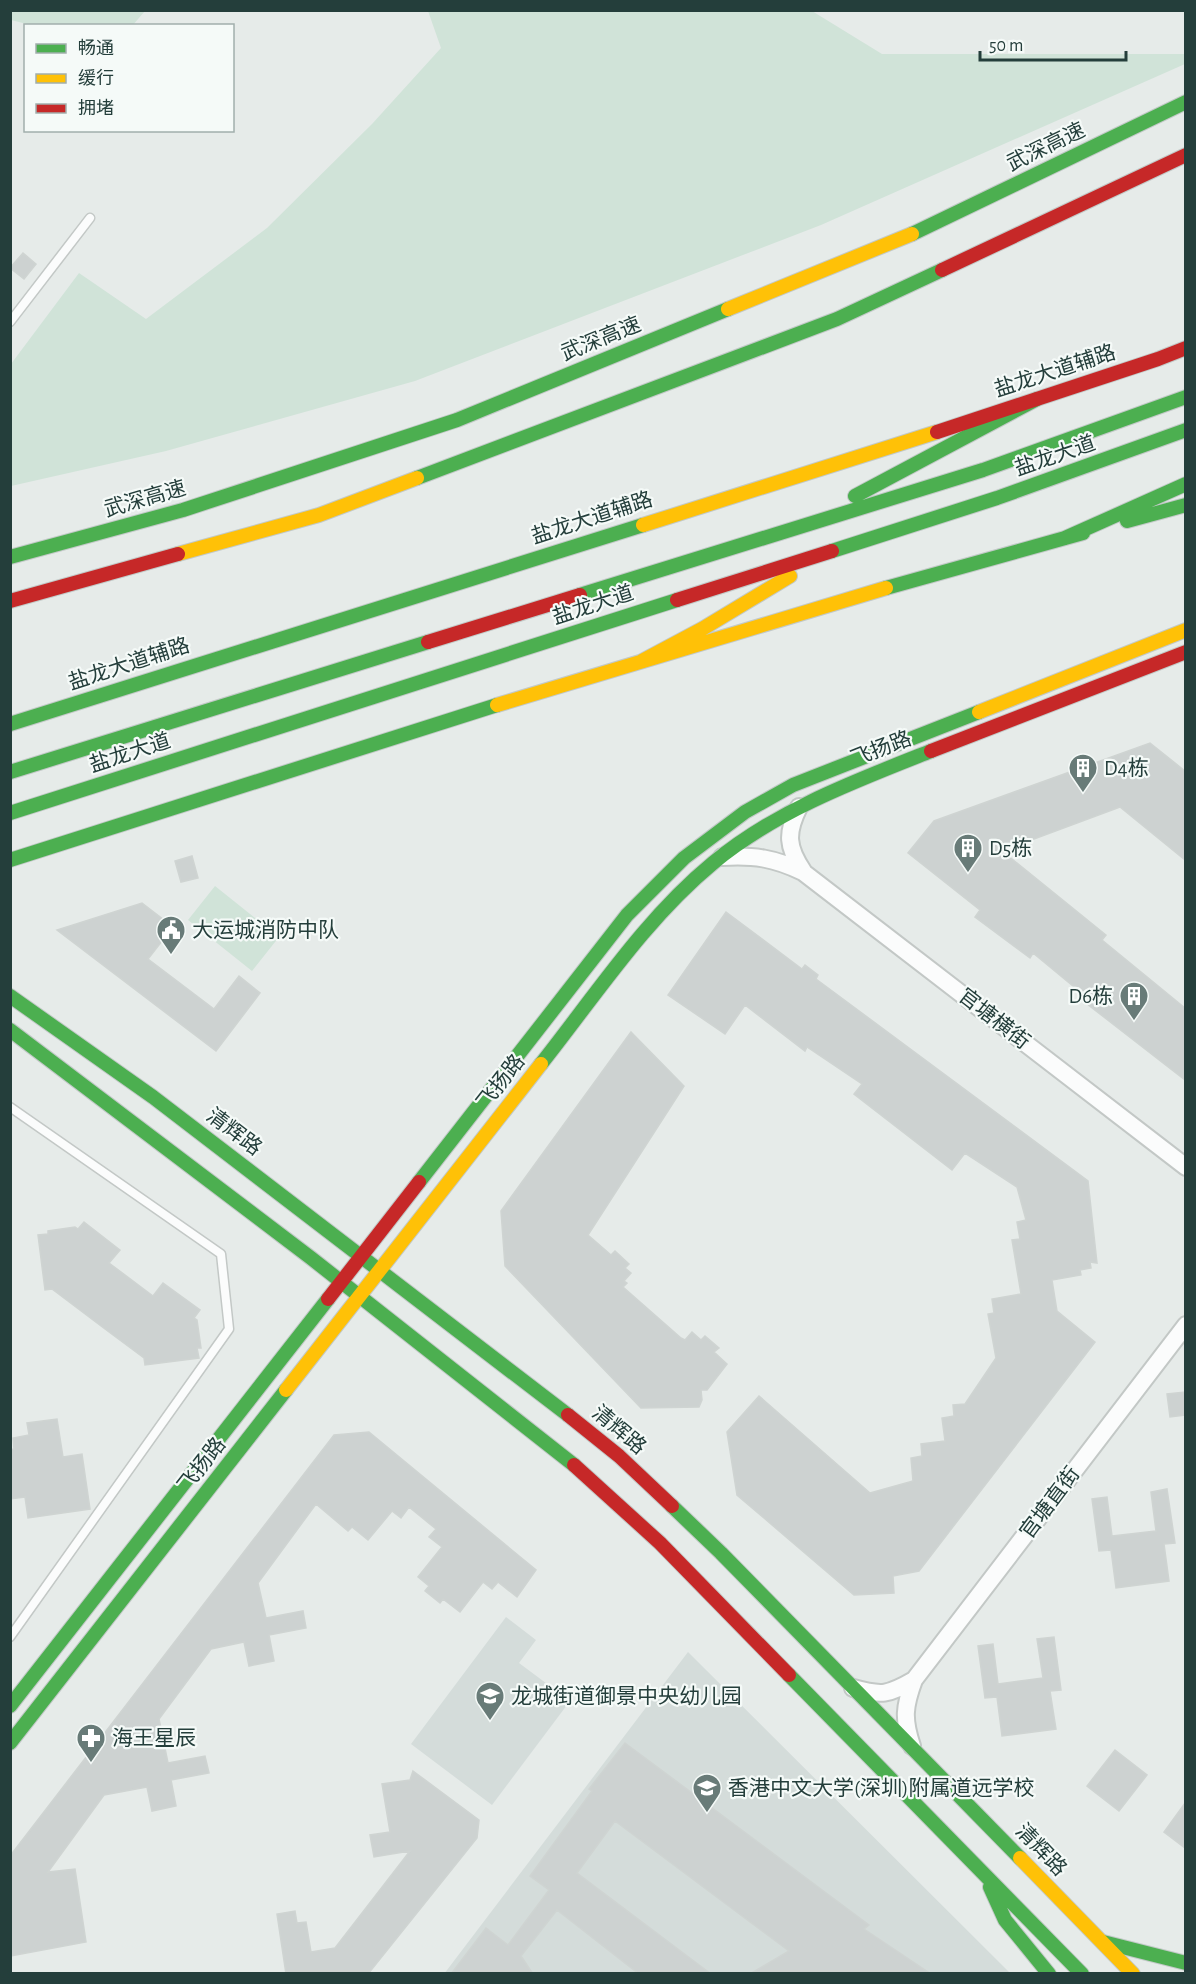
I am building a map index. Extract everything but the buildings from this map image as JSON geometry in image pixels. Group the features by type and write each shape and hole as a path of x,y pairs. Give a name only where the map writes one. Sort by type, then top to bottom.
{"main road":[{"name":"武深高速","path":"10,557 183,510 457,420 934,225 1185,102"},
{"path":"10,602 319,515 837,319 1185,155"},
{"name":"盐龙大道辅路","path":"10,724 1037,399 1185,348"},
{"name":"盐龙大道","path":"10,772 983,470 1185,397"},
{"path":"787,532 1037,399"},
{"name":"盐龙大道","path":"10,813 997,498 1185,430"},
{"path":"1065,538 1185,484"},
{"path":"10,860 483,709 927,575 1185,505"},
{"path":"642,661 702,629 842,547"},
{"name":"飞扬路","path":"10,1706 627,915 677,863 705,839 764,800 810,778 1185,630"},
{"name":"飞扬路","path":"10,1743 640,939 700,874 766,826 835,789 1185,652"},
{"name":"清辉路","path":"10,996 153,1097 619,1456 721,1553 1133,1974"},
{"path":"10,1030 342,1282 557,1450 606,1492 660,1543 1082,1974"},
{"path":"983,1872 1005,1920 1049,1974"},
{"path":"1101,1941 1185,1963"}],"street":[{"name":"官塘横街","path":"799,807 792,821 789,838 793,856 803,872"},
{"name":"官塘横街","path":"722,857 746,855 766,858 785,863 803,872 1185,1167"},
{"name":"官塘直街","path":"912,1749 905,1724 906,1702 914,1680 1185,1325"},
{"name":"官塘直街","path":"853,1688 877,1694 895,1691 914,1680"}],"lane":[{"path":"10,322 90,218"},
{"path":"10,1107 221,1254 229,1329 10,1637"}],"shaded area":[{"name":"龙城街道御景中央幼儿园","path":"506,1617 536,1640 519,1663 570,1701 492,1805 411,1744"},
{"name":"香港中文大学(深圳)附属道远学校","path":"688,1652 1010,1973 444,1974"}],"green space":[{"path":"11,10 145,11 134,24 27,24 11,20"},
{"path":"428,11 812,11 882,54 1185,54 1185,64 821,225 415,381 166,451 11,486 11,364 79,273 146,319 267,228 372,124 441,48"},
{"path":"215,886 279,937 252,971 188,920"}],"traffic: fast":[{"path":"912,234 1186,102"},
{"path":"417,478 837,319 942,270"},
{"path":"10,557 183,510 457,420 728,309"},
{"path":"580,595 983,470 1186,397"},
{"path":"855,496 1037,399"},
{"path":"832,551 997,498 1186,430"},
{"path":"1065,538 1186,484"},
{"path":"1127,521 1186,505"},
{"path":"10,724 643,525"},
{"path":"886,588 1083,533"},
{"path":"10,813 677,600"},
{"path":"10,772 428,642"},
{"path":"10,860 497,705"},
{"path":"419,1182 627,915 684,858 745,812 793,785 979,712"},
{"path":"541,1064 643,933 665,908 713,863 763,827 790,812 931,751"},
{"path":"10,996 153,1097 568,1415"},
{"path":"10,1030 311,1258 574,1465"},
{"path":"10,1706 328,1299"},
{"path":"10,1743 286,1390"},
{"path":"672,1506 721,1553 1020,1858"},
{"path":"789,1675 1082,1974"},
{"path":"990,1887 1005,1920 1049,1974"},
{"path":"1103,1942 1186,1963"}],"traffic: slow":[{"path":"728,309 912,234"},
{"path":"643,525 937,432"},
{"path":"178,554 319,515 417,478"},
{"path":"642,661 702,629 790,576"},
{"path":"497,705 886,588"},
{"path":"979,712 1186,630"},
{"path":"286,1390 541,1064"},
{"path":"1020,1858 1133,1974"}],"traffic: jam":[{"path":"942,270 1186,155"},
{"path":"937,432 1186,348"},
{"path":"677,600 832,551"},
{"path":"10,601 178,554"},
{"path":"428,642 580,595"},
{"path":"931,751 1186,652"},
{"path":"328,1299 419,1182"},
{"path":"568,1415 619,1456 672,1506"},
{"path":"574,1465 660,1543 789,1675"}],"place":[{"name":"D4栋","path":"1083,794"},
{"name":"D5栋","path":"968,874"},
{"name":"大运城消防中队","path":"171,956"},
{"name":"D6栋","path":"1134,1022"},
{"name":"龙城街道御景中央幼儿园","path":"490,1722"},
{"name":"海王星辰","path":"91,1764"},
{"name":"香港中文大学(深圳)附属道远学校","path":"707,1814"}]}
